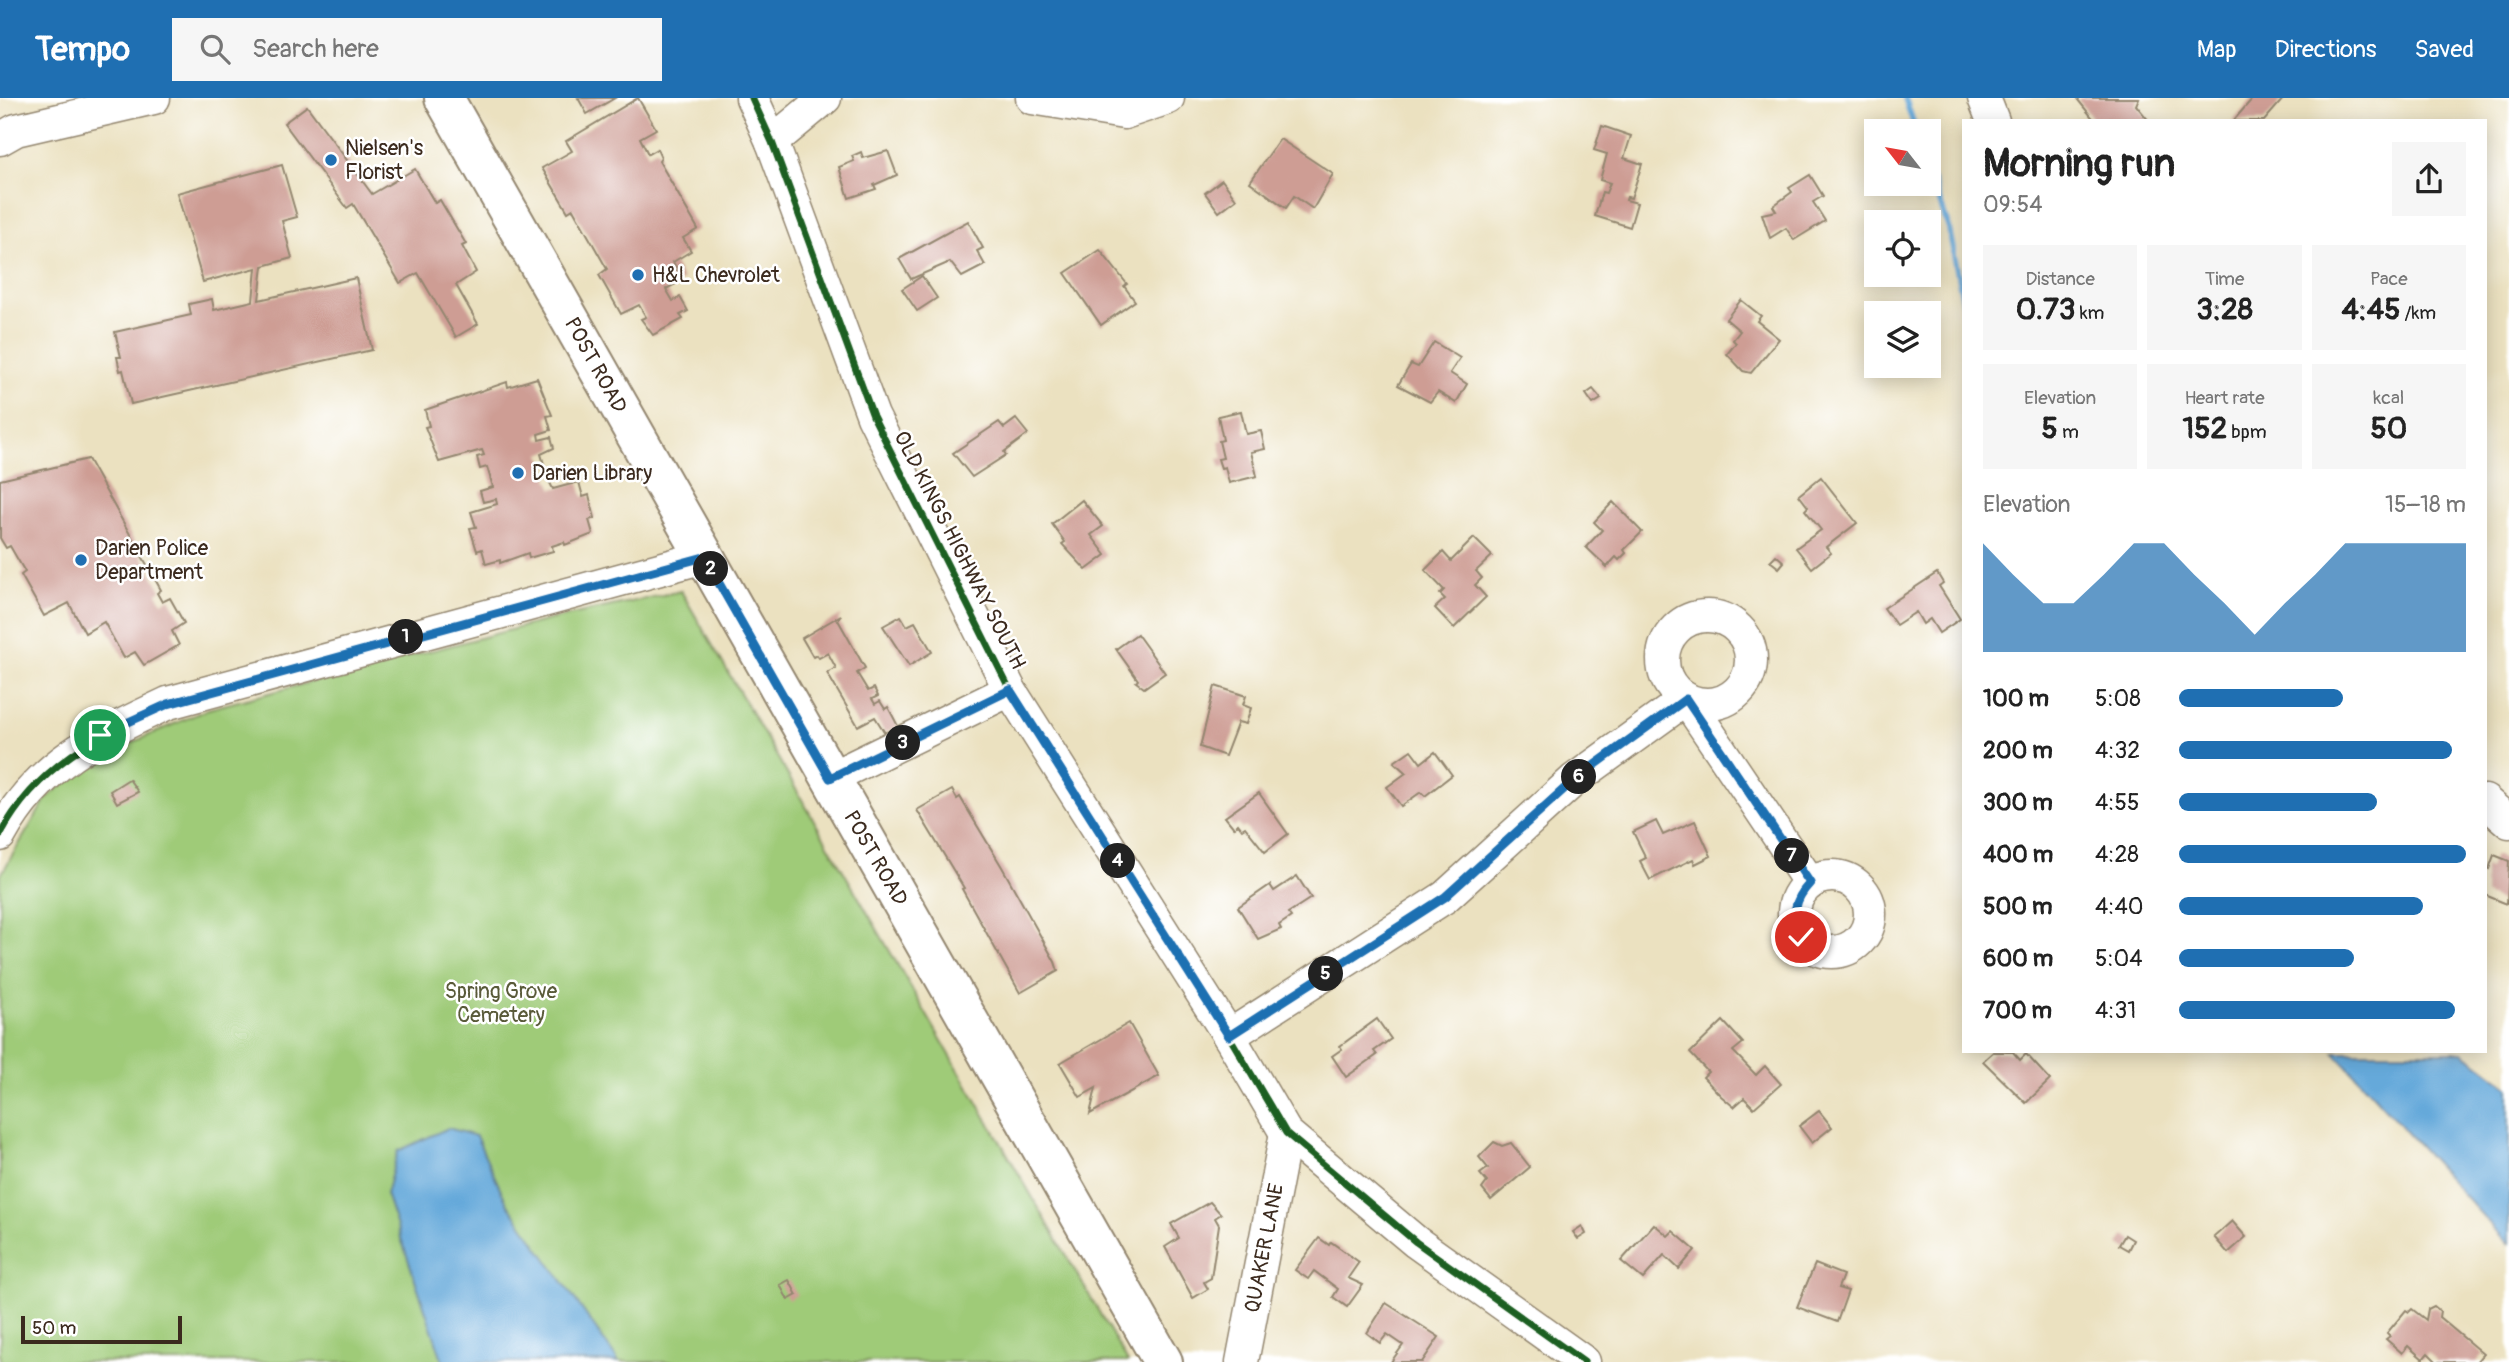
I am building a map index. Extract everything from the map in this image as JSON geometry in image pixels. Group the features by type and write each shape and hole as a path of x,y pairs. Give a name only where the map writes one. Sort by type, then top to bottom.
{"main road":[{"name":"POST ROAD","path":"444,98 1163,1362"}],"street":[{"path":"0,139 16,130 154,98"},
{"name":"OLD KINGS HIGHWAY SOUTH","path":"752,98 772,142 873,416 1010,690 1229,1036 1286,1133 1416,1242 1584,1362"},
{"path":"772,142 825,98"},
{"path":"1032,98 1125,113 1168,98"},
{"path":"1984,98 1992,119"},
{"path":"0,835 36,782 100,735 168,704 704,557"},
{"path":"830,778 1010,690"},
{"path":"1229,1036 1445,897 1574,780 1686,699 1810,883"},
{"path":"2487,803 2509,822"},
{"name":"QUAKER LANE","path":"1242,1362 1286,1133"}],"green space":[{"name":"Spring Grove Cemetery","path":"681,591 1128,1362 0,1362 0,876 46,799 74,774 127,745 208,709 552,619"}],"water":[{"path":"2335,1053 2464,1053 2509,1087 2509,1245"},
{"path":"448,1128 476,1136 506,1201 619,1362 443,1362 386,1194 398,1151"}],"building":[{"path":"578,98 615,98 587,114"},
{"path":"638,98 656,129 640,138 648,154 657,149 661,158 659,161 698,229 683,238 691,251 673,262 683,280 666,289 673,301 680,297 688,311 680,315 683,319 653,335 641,319 646,317 639,305 621,314 599,275 607,269 573,209 568,212 542,168 572,151 566,141"},
{"path":"2139,98 2136,105 2147,119 2093,119 2078,100"},
{"path":"2253,98 2284,98 2266,119 2235,119"},
{"path":"307,106 372,194 415,169 435,203 440,200 466,244 462,246 476,272 456,285 478,324 456,337 418,273 400,283 353,204 347,208 284,123"},
{"path":"1602,126 1631,136 1624,158 1642,164 1631,198 1627,197 1626,200 1637,203 1630,227 1595,216 1602,192 1606,193 1610,183 1600,180 1607,154 1594,150"},
{"path":"1280,139 1333,174 1313,209 1294,196 1286,208 1250,182"},
{"path":"888,151 897,175 874,185 876,189 849,198 839,167 854,161 852,156 861,152 863,158"},
{"path":"282,165 297,217 282,221 292,258 263,266 259,300 356,278 372,350 131,404 123,370 120,371 117,357 121,357 115,332 191,315 189,304 212,299 214,310 253,301 256,268 203,282 177,193"},
{"path":"1810,175 1823,196 1813,202 1825,221 1794,240 1786,228 1770,238 1762,214 1776,211 1773,206 1792,192 1789,188"},
{"path":"1222,180 1236,199 1219,212 1205,193"},
{"path":"968,221 983,248 977,251 985,265 962,277 950,262 911,279 899,259"},
{"path":"1100,250 1127,284 1124,286 1135,301 1101,325 1065,273"},
{"path":"922,276 937,298 917,311 902,289"},
{"path":"1741,300 1761,316 1757,321 1779,339 1751,373 1743,371 1727,354 1736,343 1733,340 1740,331 1726,319"},
{"path":"1434,342 1460,358 1450,373 1467,384 1456,403 1438,392 1430,402 1398,385 1411,364 1418,367"},
{"name":"Darien Library","path":"537,378 552,415 547,416 551,430 538,434 539,440 551,437 554,448 541,454 549,481 553,489 579,482 583,497 589,495 595,518 589,520 593,534 565,545 564,542 552,546 553,551 529,558 528,553 500,563 500,560 486,564 482,549 477,551 470,528 476,527 471,512 497,504 496,499 483,502 480,491 493,487 487,467 480,469 477,457 484,455 482,450 439,462 425,427 429,426 425,410 507,382 508,387"},
{"path":"1593,389 1601,399 1593,404 1586,394"},
{"path":"1241,411 1246,434 1261,431 1265,449 1251,452 1257,476 1229,483 1225,467 1221,468 1218,459 1223,458 1219,441 1223,440 1218,416"},
{"path":"1016,419 1028,434 1004,452 1006,455 972,477 953,453 999,422 1004,428"},
{"name":"Darien Police Department","path":"88,459 161,590 157,593 162,602 170,598 184,623 172,631 179,645 144,665 135,652 124,658 104,622 85,633 69,603 44,616 21,575 25,572 10,546 6,548 0,538 0,480"},
{"path":"1821,477 1857,523 1826,547 1831,553 1812,568 1796,548 1821,530 1805,510 1808,507 1799,495"},
{"path":"1082,500 1103,526 1091,535 1106,555 1086,570 1062,544 1065,542 1052,524"},
{"path":"1613,502 1642,532 1624,550 1626,553 1619,560 1616,557 1607,567 1586,547 1602,530 1594,522"},
{"path":"1474,538 1492,556 1476,571 1482,578 1475,585 1486,597 1454,628 1435,608 1445,599 1440,594 1444,590 1425,570 1443,552 1451,561"},
{"path":"1776,555 1784,562 1779,568 1770,561"},
{"path":"1937,573 1943,583 1939,586 1960,619 1939,633 1930,619 1923,624 1916,612 1896,625 1884,608"},
{"path":"841,615 838,620 865,668 857,673 868,691 874,688 878,696 872,699 875,704 880,701 885,709 888,707 898,726 885,733 875,717 858,726 827,673 836,668 828,653 819,658 817,655 813,657 802,638"},
{"path":"901,616 907,626 915,622 932,652 909,666 883,626"},
{"path":"1137,634 1165,673 1144,688 1136,682 1138,680 1116,649"},
{"path":"1215,686 1246,696 1243,705 1251,708 1246,724 1238,722 1225,756 1200,747"},
{"path":"1411,750 1421,763 1435,752 1452,775 1425,796 1421,792 1401,806 1387,787 1406,773 1394,762"},
{"path":"129,779 138,792 117,803 110,791"},
{"path":"952,790 957,799 960,797 1002,867 1055,962 1058,971 1020,993 962,889 964,888 917,810"},
{"path":"1259,793 1288,834 1265,852 1245,827 1242,829 1238,824 1234,828 1225,817"},
{"path":"1656,821 1663,835 1695,821 1711,856 1695,864 1693,859 1650,880 1640,861 1646,858 1633,832"},
{"path":"2494,855 2509,861 2507,904 2487,896 2487,868 2489,869"},
{"path":"1297,876 1311,898 1288,913 1291,917 1279,925 1281,929 1258,939 1238,907 1270,885 1274,891"},
{"path":"1377,1019 1391,1039 1374,1051 1377,1055 1346,1077 1332,1056 1342,1049 1340,1046"},
{"path":"1723,1021 1743,1043 1733,1051 1756,1075 1765,1066 1781,1084 1754,1108 1744,1098 1734,1107 1721,1096 1703,1077 1708,1072 1690,1053"},
{"path":"1129,1023 1159,1076 1090,1114 1096,1088 1080,1097 1060,1063"},
{"path":"1992,1053 2014,1053 2020,1060 2026,1054 2050,1080 2026,1103 1983,1061"},
{"path":"1819,1111 1832,1127 1812,1143 1799,1126"},
{"path":"1494,1142 1502,1146 1511,1143 1530,1167 1491,1200 1482,1189 1487,1182 1480,1174 1488,1168 1479,1157"},
{"path":"1210,1202 1221,1214 1215,1218 1219,1225 1211,1278 1204,1282 1208,1289 1193,1298 1165,1247 1179,1238 1171,1224"},
{"path":"2232,1221 2246,1237 2228,1253 2214,1237"},
{"path":"1654,1224 1668,1236 1673,1231 1695,1250 1679,1269 1664,1255 1643,1279 1621,1261"},
{"path":"1582,1226 1586,1234 1578,1239 1573,1232"},
{"path":"2125,1235 2133,1240 2128,1250 2119,1245"},
{"path":"1319,1238 1329,1245 1331,1242 1359,1262 1348,1278 1363,1285 1347,1307 1333,1297 1338,1289 1314,1271 1308,1279 1295,1270"},
{"path":"1815,1264 1843,1275 1838,1288 1848,1291 1837,1322 1797,1307"},
{"path":"789,1280 797,1295 788,1300 780,1285"},
{"path":"1386,1303 1439,1337 1422,1362 1391,1362 1403,1345 1387,1334 1380,1343 1367,1333"},
{"path":"2434,1306 2440,1311 2439,1317 2483,1354 2476,1362 2437,1362 2428,1353 2423,1359 2408,1346 2402,1353 2386,1339 2390,1336 2387,1333 2406,1310 2409,1312 2412,1309 2426,1320 2428,1309"}],"waterway":[{"path":"1905,98 1912,119"},
{"path":"1938,196 1949,229 1962,295"}],"cycle path":[{"path":"752,98 772,142 873,416 1010,690 1229,1036 1286,1133 1416,1242 1584,1362"},
{"path":"0,835 15,810 51,771 94,741 168,703 704,557"},
{"path":"1229,1036 1445,897 1574,780 1686,699 1810,883"}],"place":[{"name":"Nielsen's Florist","path":"331,160"},
{"name":"H&L Chevrolet","path":"638,275"},
{"name":"Darien Library","path":"518,473"},
{"name":"Darien Police Department","path":"81,560"}],"route":[{"path":"100,735 168,704 455,623 704,557 830,778 1010,690 1229,1036 1445,897 1574,780 1686,699 1810,883 1800,894 1795,908 1795,923 1801,937"}]}
